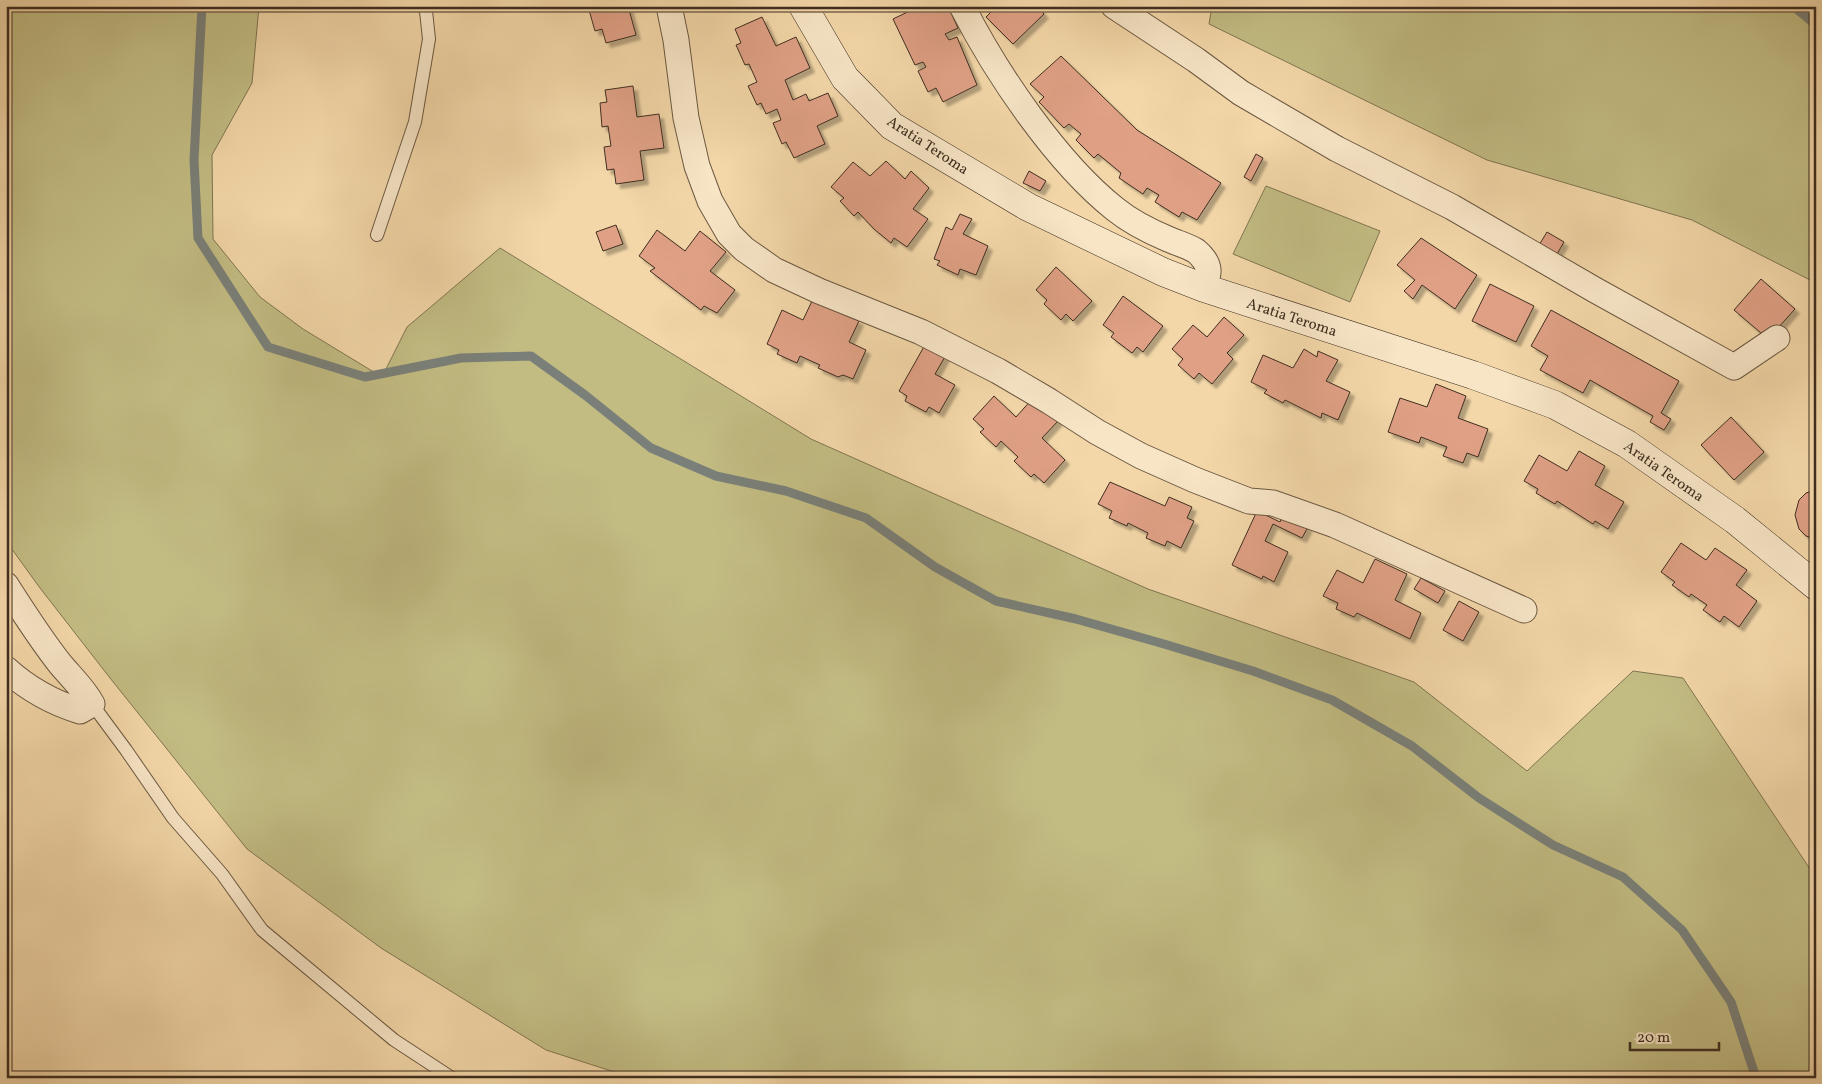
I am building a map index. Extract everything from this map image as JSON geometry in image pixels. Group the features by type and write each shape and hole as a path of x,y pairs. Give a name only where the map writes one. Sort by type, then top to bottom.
{"main road":[{"name":"Aratia Teroma","path":"803,6 845,78 892,126 1028,207 1163,272 1204,288 1473,375 1555,405 1627,444 1735,520 1816,586"}],"street":[{"path":"669,6 676,40 686,118 697,166 710,201 729,234 744,250 774,270 921,332 998,371 1097,432 1141,456 1249,501 1273,503 1335,526 1524,610"},
{"path":"962,6 975,33 1048,139 1082,178 1115,209 1145,230 1196,252 1205,261 1209,270 1204,288"},
{"path":"1114,6 1196,60 1241,93 1336,149 1452,207 1595,290 1734,367 1777,338"},
{"path":"6,585 35,630 62,666 85,692 92,704 80,711 57,704 20,682 6,670"}],"lane":[{"path":"377,235 415,122 429,40 426,11 422,6"},
{"path":"92,704 173,818 222,874 262,930 394,1040 452,1078"}],"shaded area":[{"path":"6,6 259,6 252,83 212,155 213,239 260,297 303,329 382,377 407,327 500,248 811,439 1148,589 1414,682 1527,771 1633,671 1683,678 1816,878 1816,1078 633,1078 546,1050 381,948 247,849 110,678 6,541"},
{"path":"1212,6 1816,6 1816,283 1692,220 1487,160 1209,24"},
{"path":"1266,186 1380,231 1350,302 1233,254"}],"building":[{"path":"593,6 628,6 636,35 606,43 602,29 595,31 589,10 594,8"},
{"path":"920,6 948,6 958,28 945,34 949,40 957,37 977,85 943,102 936,88 928,92 918,71 926,67 923,62 915,65 893,19"},
{"path":"995,6 1037,6 1044,14 1013,44 986,17"},
{"path":"762,17 776,46 796,37 810,68 785,80 793,100 806,94 809,101 828,93 838,116 817,126 825,144 794,158 786,142 782,144 773,123 781,120 777,109 766,114 761,103 757,105 748,86 757,82 749,64 745,65 736,45 741,43 735,29"},
{"path":"1061,56 1137,130 1221,183 1197,220 1182,212 1179,217 1155,202 1159,195 1147,188 1143,194 1119,178 1121,173 1098,154 1094,158 1076,140 1081,134 1069,124 1064,128 1039,102 1044,97 1030,84"},
{"path":"633,86 637,117 659,114 664,148 640,151 644,180 616,184 614,169 607,170 604,147 611,146 608,126 602,127 600,103 607,102 605,90"},
{"path":"1256,154 1263,158 1251,181 1244,177"},
{"path":"886,161 905,179 911,171 929,188 913,209 928,219 907,247 894,238 891,243 858,212 854,216 840,201 844,198 831,187 853,162 870,176"},
{"path":"1029,171 1046,181 1040,191 1023,183"},
{"path":"960,214 972,219 963,234 988,246 976,275 960,269 958,275 937,265 940,261 934,259 946,227 952,230"},
{"path":"616,225 623,244 603,251 596,232"},
{"path":"657,230 685,251 700,231 726,252 710,271 735,290 717,313 704,306 701,310 650,271 655,268 639,256"},
{"path":"1547,232 1564,242 1553,261 1536,250"},
{"path":"1421,238 1477,275 1455,309 1422,285 1413,299 1404,291 1415,280 1397,265"},
{"path":"1056,267 1092,301 1073,321 1066,314 1061,320 1044,304 1047,300 1036,290"},
{"path":"1761,279 1795,309 1768,339 1734,310"},
{"path":"1490,284 1534,306 1516,342 1472,321"},
{"path":"1123,296 1163,326 1143,352 1137,347 1132,353 1111,337 1114,333 1103,325"},
{"path":"812,301 859,321 849,342 866,350 853,379 843,375 838,377 818,368 820,365 800,356 797,363 777,354 779,350 767,344 782,310 803,320"},
{"path":"1551,310 1679,381 1661,413 1671,419 1664,430 1650,422 1653,416 1590,380 1583,393 1540,370 1548,356 1531,346"},
{"path":"1224,317 1244,335 1227,353 1233,359 1212,384 1199,373 1194,379 1178,365 1183,359 1172,349 1193,325 1207,337"},
{"path":"926,343 946,355 935,374 955,385 939,413 929,407 926,412 905,401 907,396 899,391"},
{"path":"1304,349 1317,357 1318,351 1338,360 1326,381 1350,392 1338,420 1322,413 1321,418 1285,400 1283,403 1264,393 1267,390 1251,382 1263,355 1293,368"},
{"path":"1436,384 1466,396 1458,418 1488,429 1478,457 1467,453 1463,463 1443,456 1447,447 1421,437 1419,443 1388,432 1400,398 1427,407"},
{"path":"994,396 1016,417 1034,397 1059,420 1042,438 1065,460 1044,483 1034,474 1031,477 1014,461 1018,457 1001,441 996,447 980,432 984,429 973,419"},
{"path":"1731,417 1764,452 1734,480 1701,445"},
{"path":"1579,451 1605,466 1595,485 1624,502 1608,529 1595,521 1593,524 1557,501 1555,504 1536,493 1538,489 1524,481 1539,455 1567,471"},
{"path":"1110,482 1165,506 1169,497 1192,507 1187,518 1194,521 1181,548 1167,541 1165,546 1146,538 1148,533 1128,523 1127,526 1109,518 1112,511 1098,504"},
{"path":"1816,490 1816,539 1806,536 1799,529 1795,515 1799,500 1806,493"},
{"path":"1257,511 1280,522 1283,515 1308,527 1302,538 1273,524 1265,541 1288,552 1274,582 1263,576 1262,579 1232,565"},
{"path":"1681,543 1706,560 1715,548 1747,570 1736,585 1757,601 1739,627 1724,616 1720,622 1703,610 1707,605 1691,594 1689,597 1672,585 1675,582 1661,572"},
{"path":"1375,559 1407,574 1395,600 1421,613 1410,639 1357,613 1354,617 1336,609 1338,603 1323,596 1337,570 1363,583"},
{"path":"1421,578 1445,591 1438,603 1414,589"},
{"path":"1459,601 1479,612 1463,641 1443,630"}],"waterway":[{"path":"202,6 194,160 198,238 268,347 365,377 461,358 531,356 585,395 651,448 716,476 786,491 866,518 935,567 996,601 1076,619 1164,644 1253,671 1332,700 1412,746 1479,798 1553,845 1623,877 1682,930 1731,1002 1756,1078"},
{"path":"1793,6 1816,25"}]}
